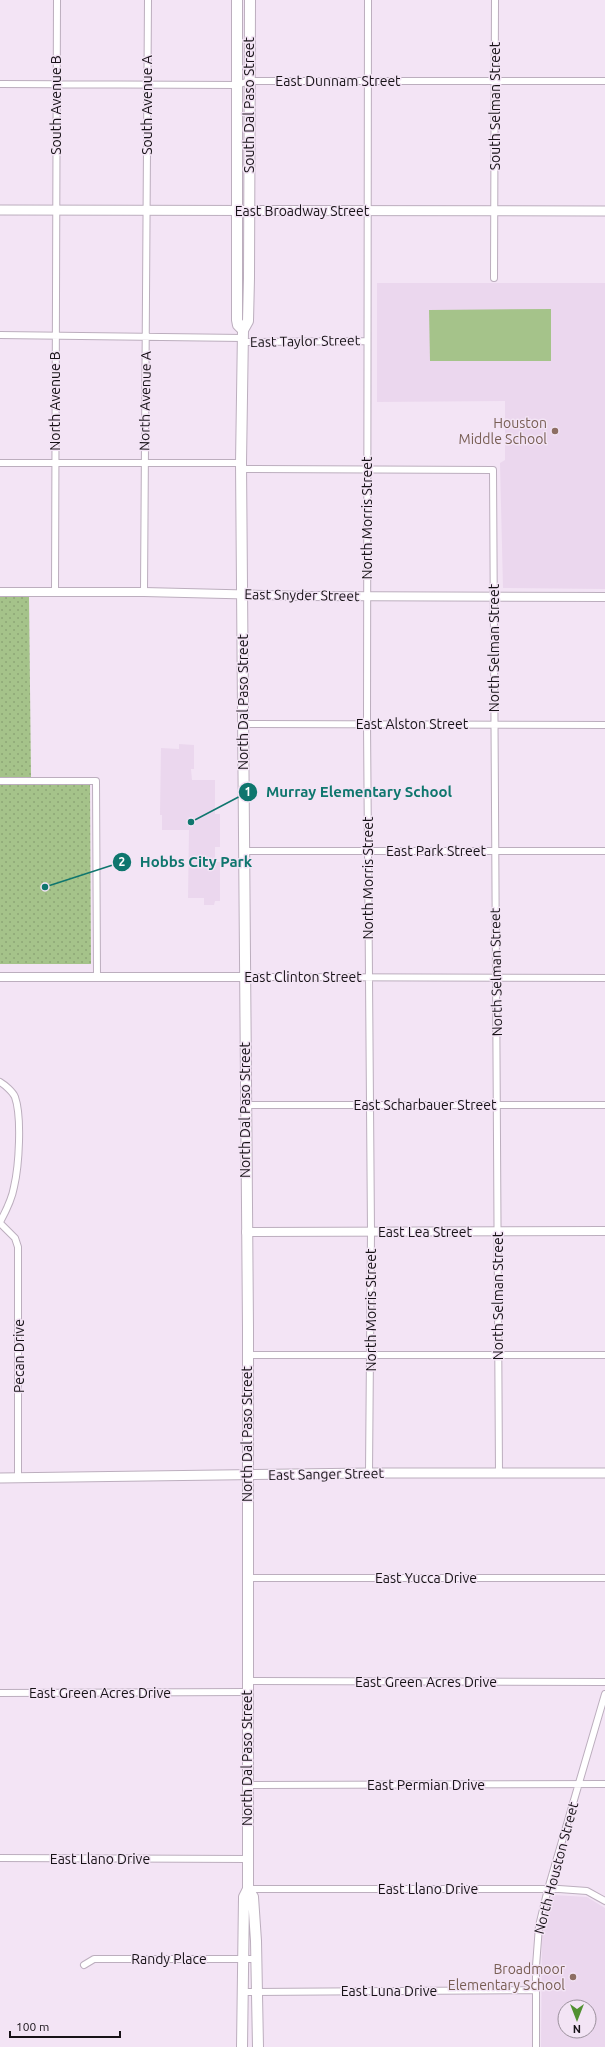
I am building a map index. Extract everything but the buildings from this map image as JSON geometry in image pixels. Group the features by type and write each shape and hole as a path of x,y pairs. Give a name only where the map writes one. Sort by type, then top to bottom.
{"main road":[{"name":"South Dal Paso Street","path":"237,0 237,211"},
{"name":"South Dal Paso Street","path":"250,0 250,211"},
{"name":"East Broadway Street","path":"0,210 605,211"},
{"name":"North Dal Paso Street","path":"237,211 237,320 243,337"},
{"name":"North Dal Paso Street","path":"242,2047 244,1897 248,1889 248,1681 243,594 241,466 243,337 248,321 250,211"},
{"name":"East Sanger Street","path":"0,1478 605,1473"},
{"name":"North Dal Paso Street","path":"248,1889 253,1897 257,1959 258,2047"}],"street":[{"name":"South Avenue B","path":"56,210 57,0"},
{"name":"South Avenue A","path":"146,210 148,0"},
{"name":"North Morris Street","path":"368,0 367,724 371,1231 369,1474"},
{"name":"South Selman Street","path":"495,0 495,211"},
{"name":"East Dunnam Street","path":"0,84 237,85 249,81 605,81"},
{"name":"North Avenue B","path":"55,592 56,210"},
{"name":"North Avenue A","path":"144,592 146,210"},
{"path":"494,278 495,211"},
{"name":"East Taylor Street","path":"0,335 243,337 367,341"},
{"path":"0,463 144,462 367,469"},
{"name":"North Selman Street","path":"367,469 493,470 498,1104 499,1474"},
{"name":"East Snyder Street","path":"0,592 605,597"},
{"name":"East Alston Street","path":"243,724 605,725"},
{"path":"0,781 96,781 97,977"},
{"name":"East Park Street","path":"244,851 605,851"},
{"name":"East Clinton Street","path":"0,977 605,978"},
{"path":"0,1082 14,1096 18,1108 18,1159 14,1188 0,1222"},
{"name":"East Scharbauer Street","path":"245,1104 605,1105"},
{"name":"Pecan Drive","path":"0,1222 15,1238 18,1247 18,1478"},
{"name":"East Lea Street","path":"246,1232 605,1231"},
{"path":"247,1355 605,1355"},
{"name":"East Yucca Drive","path":"247,1578 605,1578"},
{"name":"East Green Acres Drive","path":"248,1681 605,1682"},
{"name":"East Green Acres Drive","path":"0,1693 248,1692"},
{"name":"North Houston Street","path":"536,2047 537,1940 548,1889 605,1694"},
{"name":"East Permian Drive","path":"247,1785 605,1784"},
{"name":"East Llano Drive","path":"0,1858 248,1859"},
{"name":"East Llano Drive","path":"248,1889 580,1890 595,1894 605,1901"},
{"name":"Randy Place","path":"84,1965 94,1959 257,1959"},
{"name":"East Luna Drive","path":"242,1992 536,1990"}],"shaded area":[{"name":"Houston Middle School","path":"377,283 605,283 605,589 503,588 500,463 505,460 505,401 377,402"},
{"path":"179,744 194,745 194,769 191,769 192,780 215,780 215,814 220,814 220,847 215,847 215,862 220,862 220,901 215,901 214,905 204,905 204,898 188,898 189,830 162,830 162,815 160,815 161,748 179,749"},
{"name":"Broadmoor Elementary School","path":"554,1895 587,1897 605,1908 605,2047 541,2047 542,1932 550,1899"}],"green space":[{"path":"551,309 551,361 430,361 429,310"},
{"path":"0,596 29,596 31,777 90,783 91,964 0,964"}],"place":[{"name":"Houston Middle School","path":"555,431"},
{"name":"Murray Elementary School","path":"191,822"},
{"name":"Hobbs City Park","path":"45,887"},
{"name":"Broadmoor Elementary School","path":"573,1977"}]}
